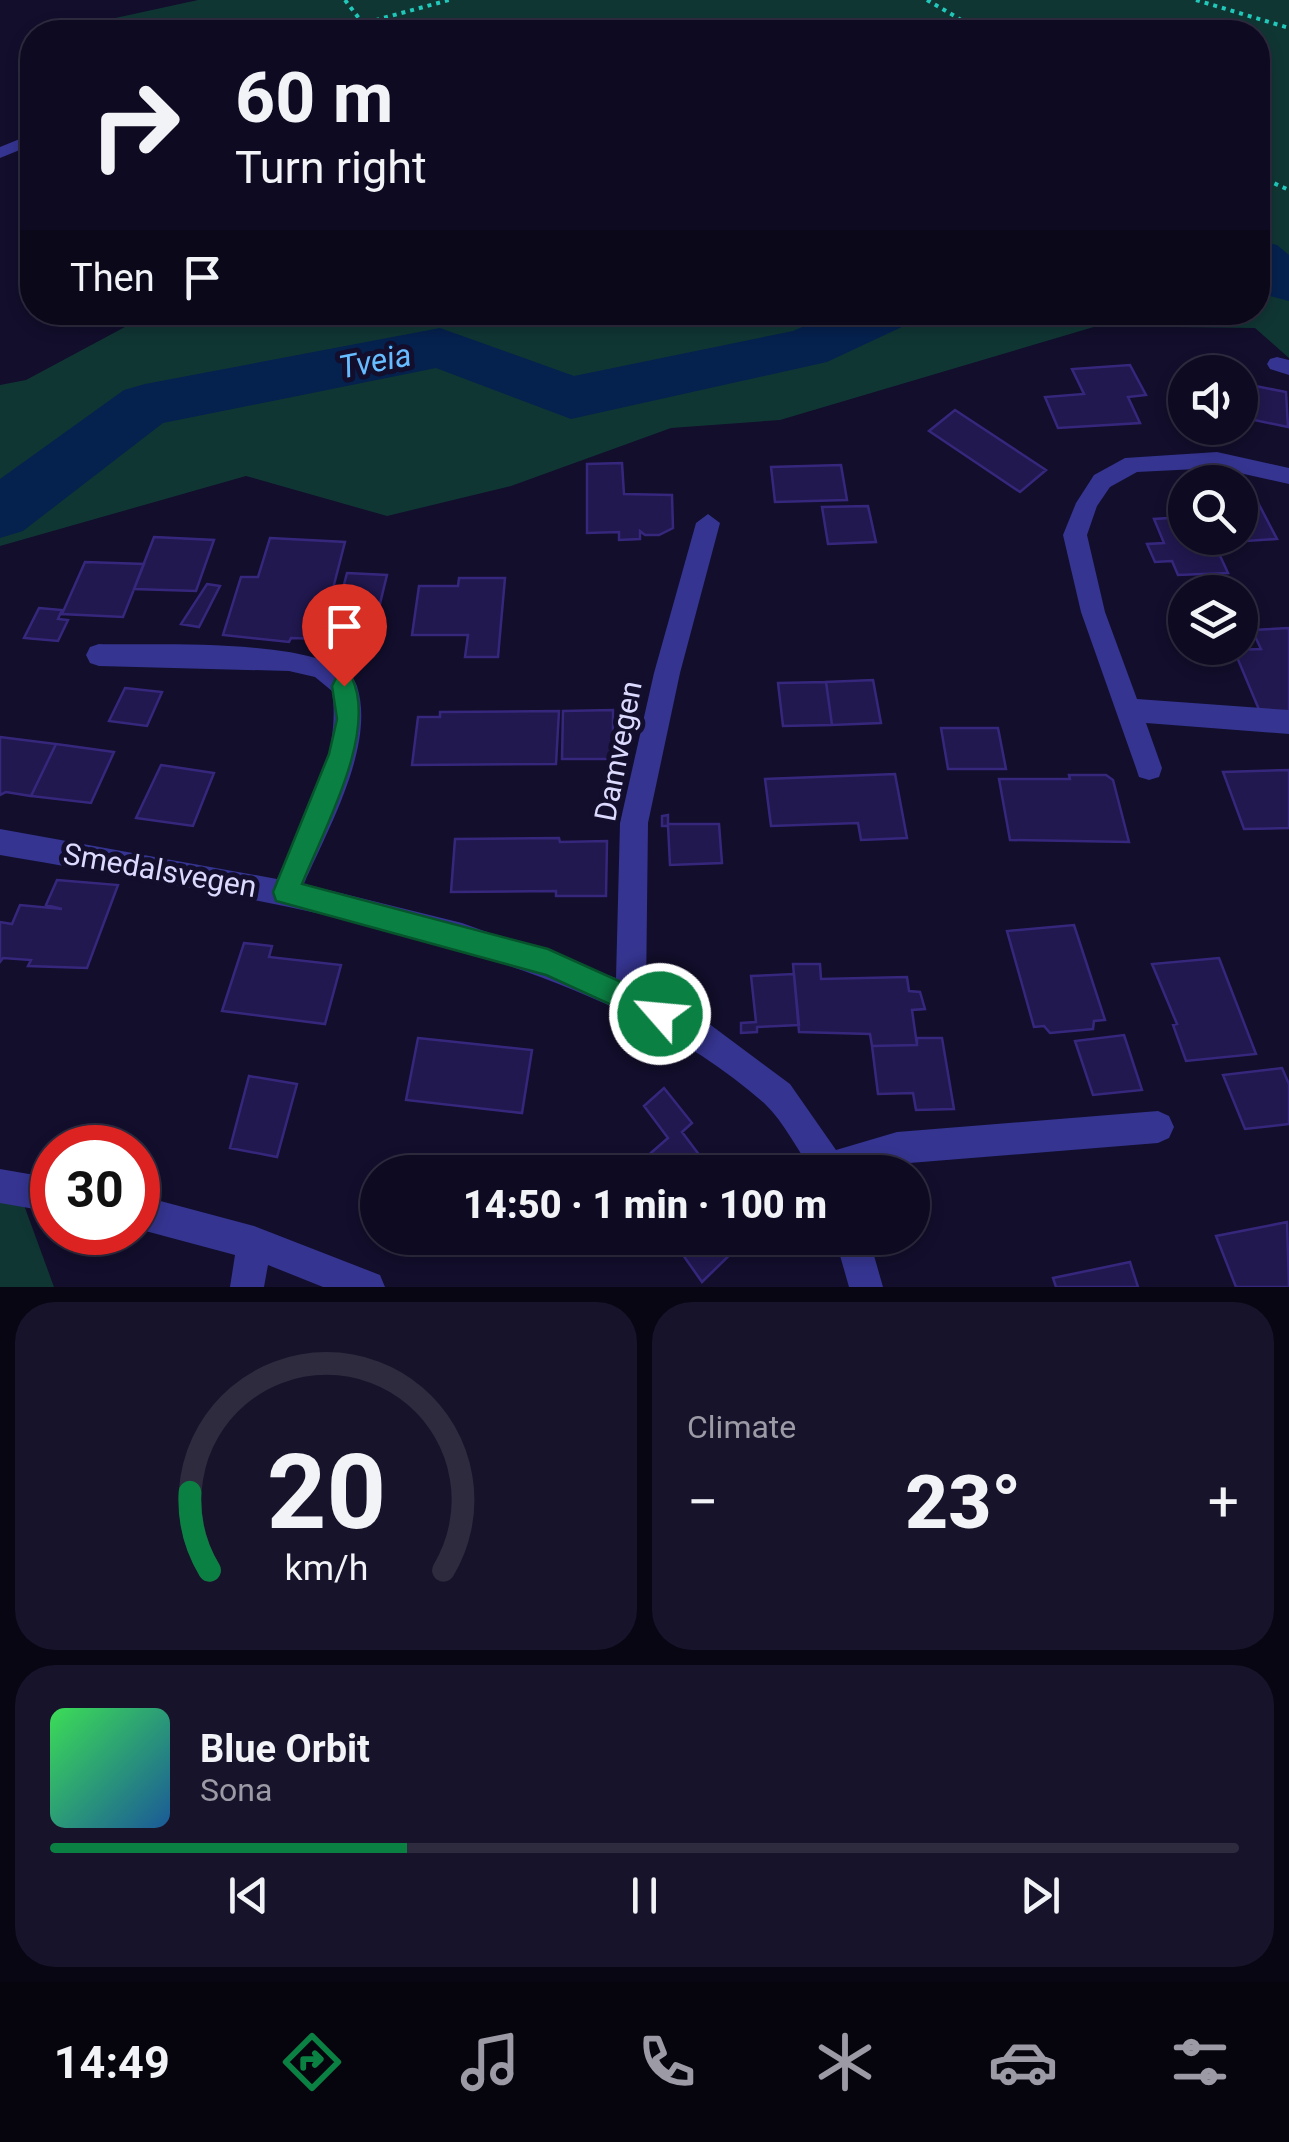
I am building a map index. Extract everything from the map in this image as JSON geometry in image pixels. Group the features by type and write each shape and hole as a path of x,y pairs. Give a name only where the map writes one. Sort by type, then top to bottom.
{"street":[{"path":"1149,768 1093,612 1074,534 1102,482 1133,464 1170,459 1217,460 1289,476"},
{"name":"Damvegen","path":"632,998 634,822 667,673 708,523"},
{"path":"99,655 289,660 322,668 344,686 348,719 341,754 286,892"},
{"path":"1128,710 1289,722"},
{"name":"Smedalsvegen","path":"0,842 286,892 548,962 632,998 761,1075 796,1114 822,1155"},
{"path":"876,1155 897,1148 1158,1127"},
{"path":"0,1186 30,1191"},
{"path":"160,1218 254,1243 368,1287"},
{"path":"247,1287 254,1243"},
{"path":"857,1255 866,1287"}],"path":[{"path":"346,0 360,20 449,0"},
{"path":"927,0 961,20"},
{"path":"1199,0 1263,20"}],"green space":[{"path":"198,0 1289,0 1289,358 1255,328 1097,326 780,420 671,428 511,486 387,516 246,476 0,546 0,385 26,380 129,325 1270,325 1270,20 106,20"},
{"path":"0,1173 13,1175 30,1221 30,1255 42,1255 54,1287 0,1287"}],"building":[{"path":"1130,365 1146,395 1128,397 1140,423 1058,428 1045,397 1084,394 1072,369"},
{"path":"1258,387 1286,392 1288,427 1258,421"},
{"path":"955,410 1046,470 1020,492 929,431"},
{"path":"622,463 624,494 672,495 673,528 659,535 640,531 640,539 619,540 619,532 587,533 587,464"},
{"path":"841,465 847,500 775,502 771,467"},
{"path":"1258,503 1277,539 1258,540"},
{"path":"868,506 876,542 828,544 822,507"},
{"path":"1168,518 1168,555 1220,555 1228,573 1178,575 1172,561 1155,562 1147,544 1164,543 1154,519"},
{"path":"154,537 214,540 196,591 134,589"},
{"path":"270,538 345,542 320,639 291,638 289,642 223,635 241,577 258,577"},
{"path":"85,562 144,564 123,617 62,614"},
{"path":"347,573 387,575 375,624 334,622"},
{"path":"459,578 505,578 498,657 465,657 468,635 412,635 419,586 458,586"},
{"path":"207,584 220,586 199,627 181,624"},
{"path":"39,608 62,610 58,619 68,620 58,641 24,638"},
{"path":"1289,628 1289,711 1260,712 1240,665 1258,665 1258,630"},
{"path":"873,680 881,723 832,725 826,682"},
{"path":"826,682 832,725 783,726 778,683"},
{"path":"125,688 162,692 147,726 109,721"},
{"path":"613,710 613,759 562,759 563,711"},
{"path":"559,711 556,764 412,765 418,717 440,717 440,712"},
{"path":"941,728 998,728 1006,769 948,769"},
{"path":"0,737 56,744 31,796 6,792 0,795"},
{"path":"56,744 114,752 91,803 31,796"},
{"path":"161,765 214,773 193,826 136,818"},
{"path":"1289,770 1289,828 1244,829 1223,772"},
{"path":"895,774 907,838 861,840 858,823 771,826 765,779"},
{"path":"1069,775 1106,775 1113,780 1129,842 1010,840 999,779 1070,779"},
{"path":"668,815 668,824 719,824 722,863 670,865 668,826 662,826 662,816"},
{"path":"559,838 560,842 607,841 606,896 556,896 556,891 451,892 455,839"},
{"path":"57,880 118,885 87,968 28,966 31,960 3,958 0,962 0,922 12,924 20,905 62,909 46,905"},
{"path":"1074,925 1105,1020 1094,1021 1093,1029 1050,1033 1044,1026 1034,1027 1007,931"},
{"path":"244,943 272,946 269,957 341,965 325,1024 222,1011"},
{"path":"1219,958 1256,1054 1186,1061 1173,1025 1177,1024 1152,964"},
{"path":"793,964 820,964 821,979 907,977 909,991 920,992 925,1009 912,1010 917,1045 872,1046 870,1034 799,1032"},
{"path":"794,974 799,1025 757,1027 757,1032 741,1033 741,1023 756,1022 751,976"},
{"path":"1124,1035 1142,1090 1093,1095 1075,1041"},
{"path":"418,1038 532,1050 522,1113 406,1100"},
{"path":"917,1038 942,1038 954,1109 916,1110 913,1093 878,1094 872,1046 917,1045"},
{"path":"1282,1068 1289,1084 1289,1124 1245,1129 1223,1075"},
{"path":"249,1076 297,1084 277,1157 230,1148"},
{"path":"664,1088 692,1123 682,1132 699,1155 648,1155 668,1138 644,1106"},
{"path":"1287,1222 1289,1287 1236,1287 1216,1236"},
{"path":"683,1255 730,1255 702,1282"},
{"path":"1130,1262 1138,1287 1056,1287 1053,1278"}],"waterway":[{"name":"Tveia","path":"1270,267 1289,283"},
{"name":"Tveia","path":"0,513 145,405 440,348 571,398 807,348 857,325"}],"route":[{"path":"344,686 349,702 341,754 286,892 548,962 660,1014"}]}
